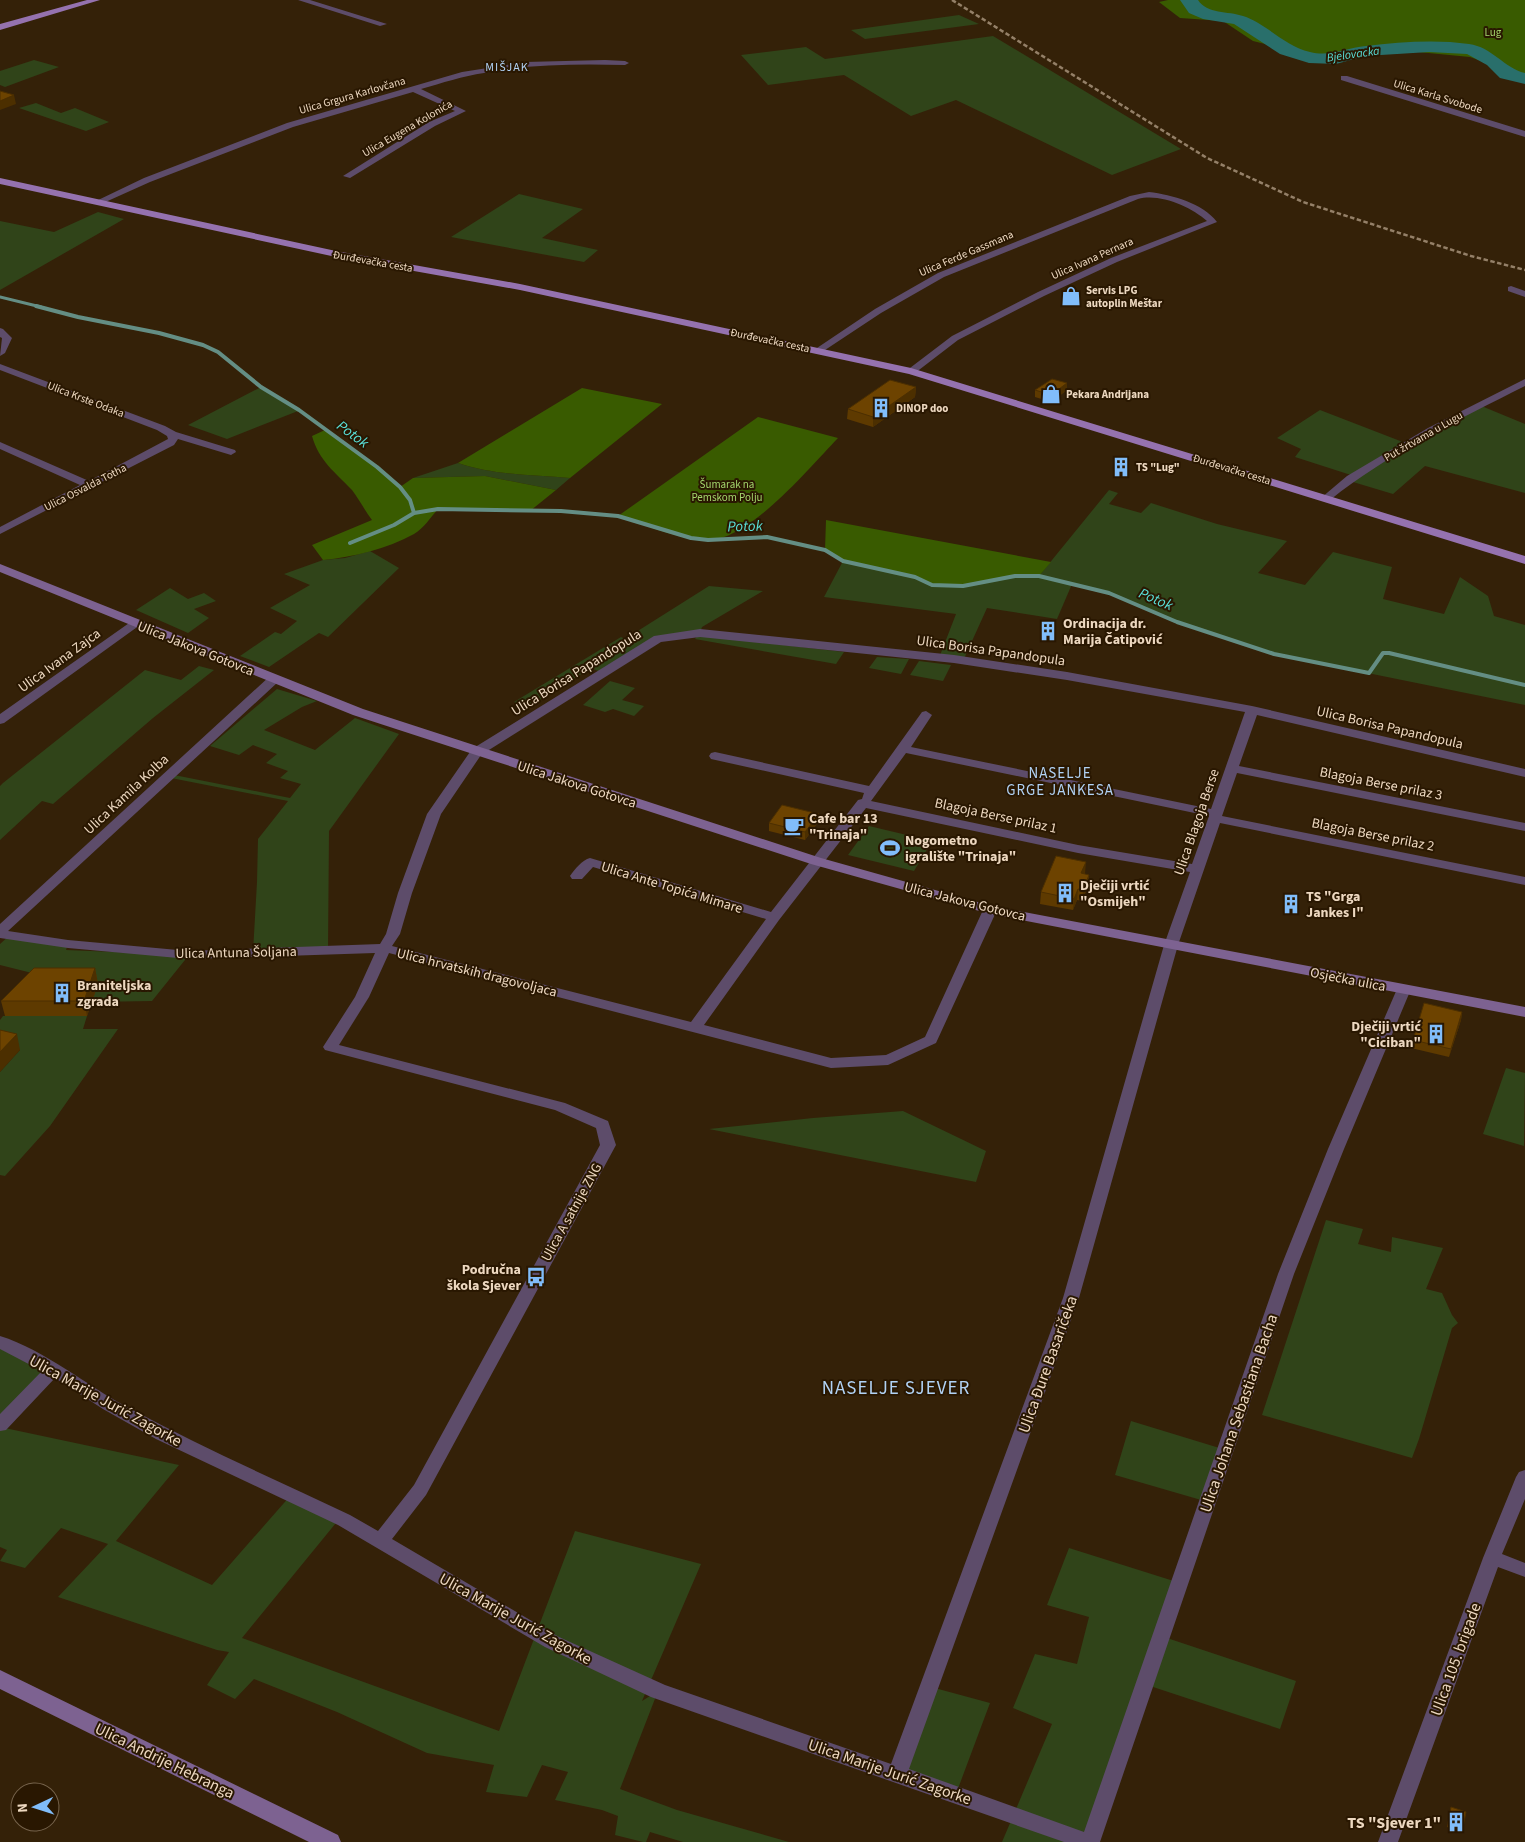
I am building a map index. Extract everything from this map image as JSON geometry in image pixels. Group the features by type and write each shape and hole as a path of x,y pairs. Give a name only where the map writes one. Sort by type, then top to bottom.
{"main road":[{"path":"0,27 96,0"},
{"name":"Đurđevačka cesta","path":"0,181 336,254 520,287 911,371 1525,560"}],"street":[{"path":"302,0 384,24"},
{"name":"Ulica Grgura Karlovčana","path":"98,202 147,180 290,125 414,89 494,68 567,63 625,63"},
{"name":"Ulica Karla Svobode","path":"1344,78 1525,134"},
{"name":"Ulica Eugena Kolonića","path":"347,176 432,124 462,111 414,89"},
{"name":"Ulica Ivana Pernara","path":"911,371 955,338 1032,299 1114,260 1213,222 1200,211 1154,195 1143,195 1133,198"},
{"name":"Ulica Ferde Gassmana","path":"819,350 878,311 942,274 1133,198"},
{"path":"1511,289 1525,294"},
{"path":"0,353 4,334"},
{"name":"Ulica Krste Odaka","path":"0,366 171,438 231,452"},
{"name":"Put žrtvama u Lugu","path":"1326,498 1351,478 1408,444 1501,393 1525,382"},
{"name":"Ulica Osvalda Totha","path":"0,531 88,485 171,438"},
{"path":"0,445 88,485"},
{"name":"Ulica Jakova Gotovca","path":"0,568 274,680 358,712 816,862 990,910 1172,945"},
{"name":"Ulica Ivana Zajca","path":"0,720 136,623"},
{"name":"Ulica Borisa Papandopula","path":"476,752 658,639 700,633 963,661 1103,682 1252,710 1525,773"},
{"name":"Ulica Kamila Kolba","path":"0,932 274,680"},
{"name":"Ulica Blagoja Berse","path":"1172,945 1252,710"},
{"path":"926,715 863,803 774,917 696,1027 831,1063 888,1060 931,1040 990,910"},
{"name":"Blagoja Berse prilaz 2","path":"903,749 1525,881"},
{"name":"Ulica hrvatskih dragovoljaca","path":"476,752 434,814 405,892 393,934 384,948 696,1027"},
{"path":"715,756 872,791"},
{"name":"Blagoja Berse prilaz 3","path":"1232,768 1525,827"},
{"name":"Blagoja Berse prilaz 1","path":"863,803 1078,849 1197,869"},
{"name":"Ulica Ante Topića Mimare","path":"577,876 590,862 774,917"},
{"name":"Ulica Antuna Šoljana","path":"0,932 68,944 188,954 384,948"},
{"name":"Osječka ulica","path":"1172,945 1525,1012"},
{"name":"Ulica Đure Basaričeka","path":"897,1775 1071,1298 1108,1176 1172,945"},
{"name":"Ulica A satnije ZNG","path":"380,1542 420,1490 608,1145 603,1125 560,1106 330,1047 362,997 384,948"},
{"name":"Ulica Johana Sebastiana Bacha","path":"1089,1842 1286,1274 1336,1149 1404,989"},
{"name":"Ulica Marije Jurić Zagorke","path":"0,1342 54,1369 108,1405 162,1434 344,1520 552,1642 658,1692 1089,1842"},
{"path":"0,1425 54,1369"},
{"name":"Ulica 105. brigade","path":"1388,1842 1492,1558 1525,1477"},
{"path":"1492,1558 1525,1570"},
{"name":"Ulica Andrije Hebranga","path":"0,1679 330,1842"}],"green space":[{"name":"Lug","path":"1168,0 1525,0 1525,77 1470,57 1418,52 1312,56 1253,41 1223,21 1180,18 1159,2"},
{"path":"959,15 979,24 865,39 851,30"},
{"path":"993,36 1181,149 1112,175 956,100 911,116 844,75 768,85 741,55 806,47 825,59"},
{"path":"34,60 59,67 5,87 0,85 0,71"},
{"path":"36,103 61,113 75,108 109,122 86,131 19,108"},
{"path":"519,194 583,209 542,238 598,250 584,262 451,237"},
{"path":"98,212 124,219 0,290 0,221 54,232"},
{"path":"261,387 298,411 227,439 188,425"},
{"path":"582,388 662,404 570,478 499,472 458,463"},
{"path":"1479,405 1525,424 1525,493 1425,466 1393,494 1353,482 1354,476 1295,457 1301,449 1277,438 1320,410 1408,444"},
{"name":"Šumarak na Pemskom Polju","path":"758,417 838,438 777,501 741,529 723,537 707,540 684,537 618,516"},
{"path":"325,430 377,467 400,487 413,478 485,476 556,490 530,511 438,509 421,529 393,544 370,552 323,560 312,545 372,520 352,490 328,466 315,445 312,436"},
{"path":"458,463 499,472 570,478 556,490 485,476 413,478"},
{"path":"1109,490 1118,493 1109,504 1141,513 1151,503 1217,524 1287,541 1258,573 1305,585 1333,552 1392,567 1383,599 1444,614 1460,577 1488,596 1494,616 1525,625 1525,705 1274,654 1177,622 1109,593 1072,584 1057,619 987,608 963,661 939,658 956,614 824,597 843,561 963,586 1015,576 1039,576"},
{"path":"826,520 1051,562 1039,576 1015,576 963,586 932,585 915,577 843,561 825,550"},
{"path":"370,551 399,568 328,637 319,633 269,667 240,656 275,632 281,634 297,621 270,608 310,585 284,574 323,560 345,558"},
{"path":"709,586 763,591 702,627 700,633 658,639 603,673 591,668 527,708 514,702 621,637 625,639"},
{"path":"170,588 188,599 204,593 216,601 194,609 209,618 188,633 136,610"},
{"path":"698,635 844,652 836,664 695,639"},
{"path":"877,657 909,659 901,674 869,668"},
{"path":"919,661 951,665 943,681 910,675"},
{"path":"199,666 214,670 153,718 53,804 42,801 0,840 0,786 3,783 145,670 181,680"},
{"path":"610,681 635,688 622,700 644,706 634,716 613,709 605,712 583,705"},
{"path":"277,689 317,701 302,707 264,730 315,750 355,718 399,734 329,831 328,950 253,952 258,839 288,801 166,777 169,774 290,798 301,784 280,778 288,771 266,763 277,754 253,745 239,755 210,746"},
{"name":"Nogometno igralište \"Trinaja\"","path":"869,826 932,841 914,871 848,855"},
{"path":"10,935 68,944 66,950 189,955 152,1001 92,1002 40,975 0,965 0,944"},
{"path":"3,1016 87,1016 83,1029 118,1029 50,1126 5,1176 0,1175 0,1072 20,1050 0,1041 0,1020"},
{"path":"1506,1068 1525,1073 1524,1146 1483,1134"},
{"path":"903,1111 986,1151 976,1182 709,1129 813,1118"},
{"path":"1326,1220 1363,1229 1358,1244 1391,1252 1392,1237 1443,1248 1426,1289 1442,1293 1452,1315 1458,1323 1452,1328 1412,1458 1262,1415"},
{"path":"0,1342 54,1369 0,1425"},
{"path":"1131,1421 1226,1450 1208,1502 1115,1475"},
{"path":"0,1427 179,1465 116,1541 212,1585 291,1495 340,1518 242,1638 499,1731 575,1531 701,1564 642,1701 658,1691 620,1789 677,1810 789,1842 683,1842 650,1832 646,1842 643,1842 615,1835 618,1816 602,1810 555,1800 568,1772 542,1765 527,1797 486,1792 494,1765 427,1753 337,1712 254,1679 235,1699 207,1685 229,1652 217,1650 58,1597 108,1544 61,1528 25,1568 0,1561 7,1550 0,1547"},
{"path":"1069,1548 1180,1583 1161,1636 1296,1681 1280,1729 1144,1684 1090,1842 1002,1842 1052,1724 1013,1708 1035,1654 1077,1664 1089,1617 1047,1605"},
{"path":"931,1687 990,1703 956,1794 897,1775"}],"building":[{"path":"0,91 14,95 0,101"},
{"path":"1052,379 1067,383 1051,395 1035,390"},
{"path":"890,380 916,387 873,417 848,409"},
{"path":"782,805 819,814 805,832 769,823"},
{"name":"Dječiji vrtić \"Osmijeh\"","path":"1056,856 1086,862 1081,873 1089,875 1083,890 1078,889 1074,899 1041,892"},
{"path":"34,968 95,968 84,1001 1,1001"},
{"name":"Dječiji vrtić \"Ciciban\"","path":"1424,1003 1462,1012 1451,1049 1413,1040"},
{"path":"0,1030 17,1034 0,1052"},
{"name":"TS \"Sjever 1\"","path":"1451,1807 1466,1812 1463,1827 1448,1823"}],"waterway":[{"name":"Bjelovacka","path":"1189,0 1195,9 1209,15 1239,20 1286,50 1309,58 1336,59 1364,51 1429,47 1469,49 1481,53 1493,61 1506,74 1525,79"},
{"name":"Potok","path":"0,297 41,307"},
{"name":"Potok","path":"36,306 78,317 159,333 203,345 218,352 261,387 299,410 377,467 400,487 410,500 414,513"},
{"name":"Potok","path":"414,513 438,509 561,511 618,516 691,538 708,540 767,537 825,550 843,561 915,577 932,585 963,586 1015,576 1039,576 1109,593 1177,622 1274,654 1369,673 1383,653 1389,653 1525,685"},
{"path":"350,543 394,525 414,513"}],"railway":[{"path":"952,0 1207,158 1303,202 1471,256 1525,270"}],"place":[{"name":"Servis LPG autoplin Meštar","path":"1071,296"},
{"name":"Pekara Andrijana","path":"1051,394"},
{"name":"DINOP doo","path":"881,408"},
{"name":"TS \"Lug\"","path":"1121,467"},
{"name":"Ordinacija dr. Marija Čatipović","path":"1048,631"},
{"name":"Cafe bar 13 \"Trinaja\"","path":"794,826"},
{"name":"Nogometno igralište \"Trinaja\"","path":"890,848"},
{"name":"Dječiji vrtić \"Osmijeh\"","path":"1065,893"},
{"name":"TS \"Grga Jankes I\"","path":"1291,904"},
{"name":"Braniteljska zgrada","path":"62,993"},
{"name":"Dječiji vrtić \"Ciciban\"","path":"1436,1034"},
{"name":"Područna škola Sjever","path":"536,1277"},
{"name":"TS \"Sjever 1\"","path":"1456,1822"}],"district":[{"name":"MIŠJAK","path":"507,67"},
{"name":"NASELJE GRGE JANKESA","path":"1060,782"},
{"name":"NASELJE SJEVER","path":"896,1387"}]}
